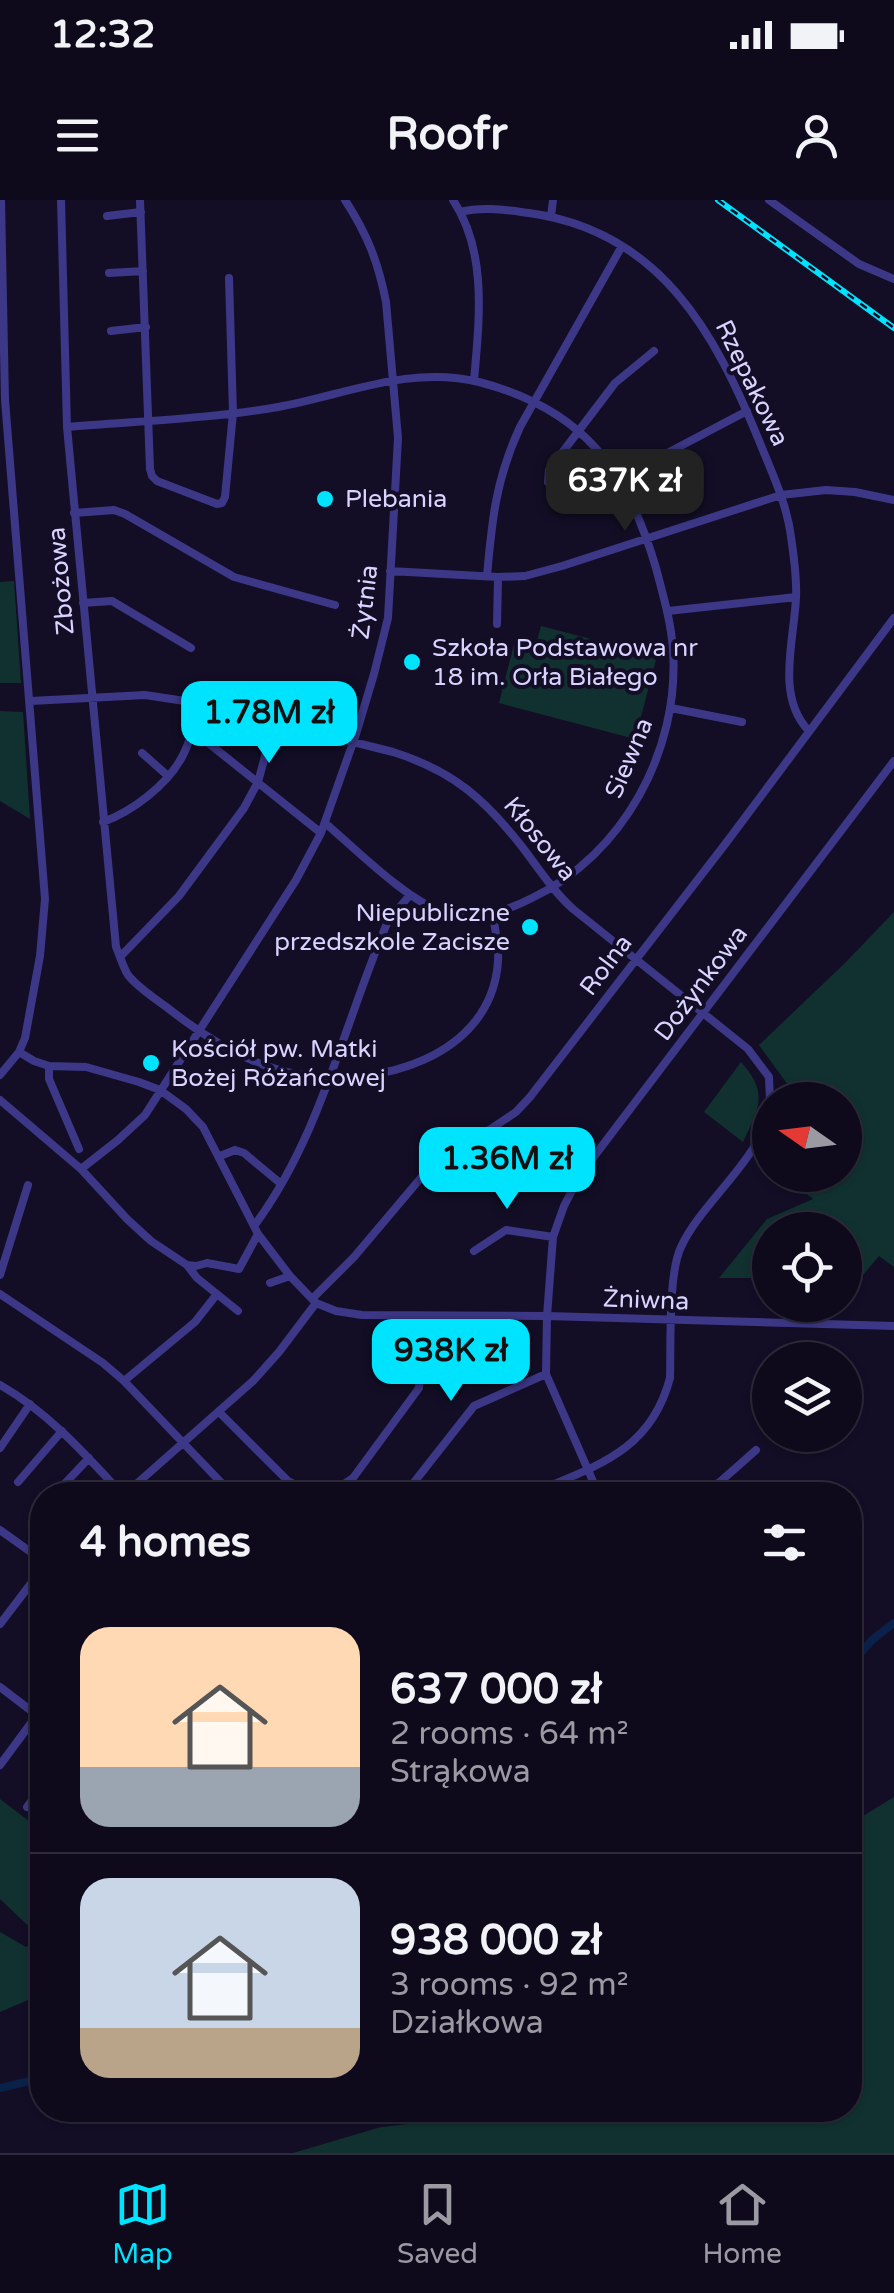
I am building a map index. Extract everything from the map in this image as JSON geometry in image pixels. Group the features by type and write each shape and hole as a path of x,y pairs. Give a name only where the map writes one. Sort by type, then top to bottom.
{"street":[{"path":"0,1075 25,1038 45,900 31,701 2,400 1,200"},
{"name":"Zbożowa","path":"61,200 67,427 103,822 120,957"},
{"path":"140,200 150,469 157,482 217,504 225,497 233,413 229,278"},
{"name":"Żytnia","path":"81,1170 144,1115 296,880 323,828 374,674 387,622 398,438 386,302 377,261 345,200"},
{"path":"452,200 474,252 479,286 474,381"},
{"path":"551,216 553,200"},
{"path":"768,200 859,264 894,279"},
{"name":"Rzepakowa","path":"460,212 505,210 551,216 594,231 650,266 691,308 747,411 781,495 791,532 796,597 792,704 808,730"},
{"path":"107,216 141,212"},
{"path":"487,576 491,522 502,469 520,427 622,246"},
{"path":"109,273 143,272"},
{"path":"111,331 146,327"},
{"path":"548,482 549,470 614,384 654,352"},
{"name":"Siewna","path":"67,427 233,413 302,402 394,379 430,377 474,381 534,402 579,431 599,452 620,478 636,510 668,610 673,652 671,708 642,792 592,858 553,888 492,916"},
{"path":"620,478 747,411"},
{"path":"390,571 525,576 781,495 826,490 894,500"},
{"path":"74,513 114,510 234,577 335,605"},
{"path":"497,624 498,577"},
{"path":"668,610 796,597"},
{"path":"83,603 112,601 191,648"},
{"name":"Rolna","path":"139,1482 266,1366 314,1301 425,1173 516,1112 726,843 894,618"},
{"name":"Kłosowa","path":"31,701 145,695 198,704 414,759 448,775 495,812 572,909 754,1056 768,1082"},
{"path":"103,822 119,816 168,776 180,761 198,704"},
{"path":"671,708 742,722"},
{"path":"192,730 258,782 323,828 410,896 449,914 492,916 498,962 485,1006 456,1042 432,1056 383,1073 330,1078 278,1070 198,1032 130,977 120,957 180,896 244,808 258,782 274,723"},
{"path":"142,753 168,776"},
{"name":"Dożynkowa","path":"592,1482 546,1374 554,1237 564,1206 580,1175 894,760"},
{"path":"187,1265 207,1262 239,1269 315,1117 388,921 410,896"},
{"path":"19,1052 50,1066 86,1067 160,1090 186,1108 220,1156 256,1230 314,1301"},
{"path":"50,1066 49,1079 78,1148"},
{"path":"0,1100 81,1170 127,1220 238,1310"},
{"name":"Kłosowa","path":"557,1482 620,1452 653,1421 670,1378 675,1270 680,1248 752,1149"},
{"path":"220,1156 235,1150 244,1153 280,1183"},
{"path":"0,1275 28,1185"},
{"path":"474,1251 506,1230 554,1237"},
{"path":"270,1283 290,1276"},
{"path":"0,1294 76,1343 124,1381 220,1482"},
{"path":"124,1381 195,1322 217,1294"},
{"name":"Żniwna","path":"314,1301 336,1311 362,1315 894,1326"},
{"path":"348,1482 418,1388 423,1316"},
{"path":"414,1482 474,1406 546,1374"},
{"path":"0,1385 62,1431 112,1482"},
{"path":"0,1448 30,1404"},
{"path":"218,1412 288,1482"},
{"path":"18,1482 62,1431"},
{"path":"718,1482 754,1452"},
{"path":"66,1482 89,1458"},
{"path":"0,1530 30,1551"},
{"path":"0,1624 30,1585"},
{"path":"0,1688 30,1710"},
{"path":"0,1765 30,1729"},
{"path":"27,1807 30,1803"}],"green space":[{"path":"14,581 21,683 0,683 0,582"},
{"path":"541,626 657,656 635,739 499,703 515,640 536,645"},
{"path":"0,711 23,712 30,819 0,801"},
{"path":"894,912 894,1267 879,1256 862,1276 862,1212 783,1212 813,1199 804,1192 862,1192 862,1082 786,1082 759,1045"},
{"path":"741,1062 754,1082 752,1122 743,1142 704,1112"},
{"path":"752,1237 752,1278 719,1278"},
{"path":"894,1797 894,2153 293,2153 381,2127 427,2122 862,2122 862,1817"},
{"path":"0,1799 30,1822 30,1928 0,1899"},
{"path":"0,1932 26,1947 30,1945 30,1999 0,2012"}],"waterway":[{"path":"862,1651 894,1623"},
{"path":"0,2088 30,2081"}],"railway":[{"path":"718,200 894,328"}],"place":[{"name":"Plebania","path":"325,499"},
{"name":"Szkoła Podstawowa nr 18 im. Orła Białego","path":"412,662"},
{"name":"Niepubliczne przedszkole Zacisze","path":"530,927"},
{"name":"Kościół pw. Matki Bożej Różańcowej","path":"151,1063"}]}
